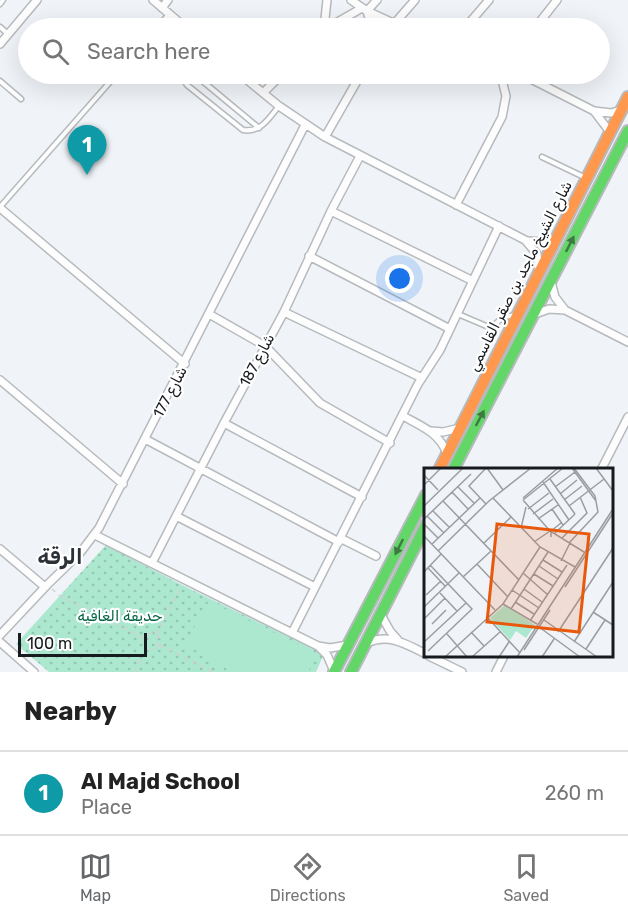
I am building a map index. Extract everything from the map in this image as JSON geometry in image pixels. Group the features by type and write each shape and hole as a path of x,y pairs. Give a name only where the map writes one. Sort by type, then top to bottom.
{"street":[{"path":"22,18 37,0"},
{"path":"153,0 174,18"},
{"path":"162,8 166,0"},
{"path":"326,18 327,0"},
{"path":"351,0 382,18"},
{"path":"346,18 377,0"},
{"path":"399,18 415,0"},
{"path":"474,18 489,0"},
{"path":"543,18 557,0"},
{"path":"365,9 368,18"},
{"path":"0,45 18,23"},
{"path":"252,84 305,125 325,137 525,240 537,254 539,272"},
{"path":"263,93 272,84"},
{"path":"325,137 355,84"},
{"path":"456,205 502,117 506,96 502,84"},
{"path":"540,84 594,111 621,110"},
{"name":"شارع الشيخ ماجد بن صقر القاسمي","path":"440,468 628,97"},
{"path":"594,111 610,132"},
{"name":"شارع 177","path":"0,635 95,535 185,364 305,125"},
{"name":"شارع الشيخ ماجد بن صقر القاسمي","path":"454,468 628,131"},
{"name":"شارع 187","path":"152,563 284,312 309,256 360,156"},
{"path":"0,208 185,364"},
{"path":"331,211 473,281"},
{"path":"292,633 422,378 432,365 499,226"},
{"path":"525,240 544,242 556,239"},
{"path":"309,256 450,329"},
{"path":"551,282 555,297 565,310"},
{"path":"535,315 549,309 565,310 628,342"},
{"path":"284,312 422,378"},
{"path":"209,314 265,346 320,403 390,442"},
{"path":"499,382 497,373 516,335 515,331 510,330"},
{"path":"0,380 123,484"},
{"path":"403,416 431,431 447,454"},
{"path":"602,468 628,417"},
{"path":"224,423 362,497"},
{"path":"431,431 443,432 460,428"},
{"path":"145,439 210,475 339,540 376,556"},
{"path":"334,672 424,499"},
{"path":"176,516 315,587"},
{"path":"354,670 424,529"},
{"path":"95,535 318,646 327,655 334,672"},
{"path":"0,549 46,586"},
{"path":"381,615 386,626 398,640"},
{"path":"367,643 385,638 398,640 424,653"},
{"path":"0,642 34,672"},
{"path":"318,646 336,648 348,645"},
{"path":"431,657 462,672"},
{"path":"496,672 504,657"}],"lane":[{"path":"0,3 3,0"},
{"path":"166,18 169,14"},
{"path":"0,27 8,35"},
{"path":"0,81 21,99"},
{"path":"0,208 108,84"},
{"path":"186,84 238,128 249,131 259,128 279,106"},
{"path":"206,84 259,128"},
{"path":"542,158 586,179"},
{"path":"458,313 491,328 503,316 518,315"}],"path":[{"path":"156,634 184,579"},
{"path":"46,586 60,596 144,638"},
{"path":"144,638 151,633 156,634 161,640 160,645 155,649 148,649"},
{"path":"144,638 144,644 148,649"},
{"path":"160,645 213,672"},
{"path":"134,672 148,649"}],"green space":[{"name":"حديقة الغافية","path":"106,545 324,654 316,672 49,672 16,644"},
{"path":"209,601 317,654 308,672 232,672 185,644"}],"traffic: fast":[{"path":"454,468 628,131"},
{"path":"334,672 424,499"},
{"path":"351,672 424,529"}],"traffic: slow":[{"path":"440,468 628,97"}],"place":[{"name":"Al Majd School","path":"87,175"}],"district":[{"name":"الرقة","path":"60,557"}]}
